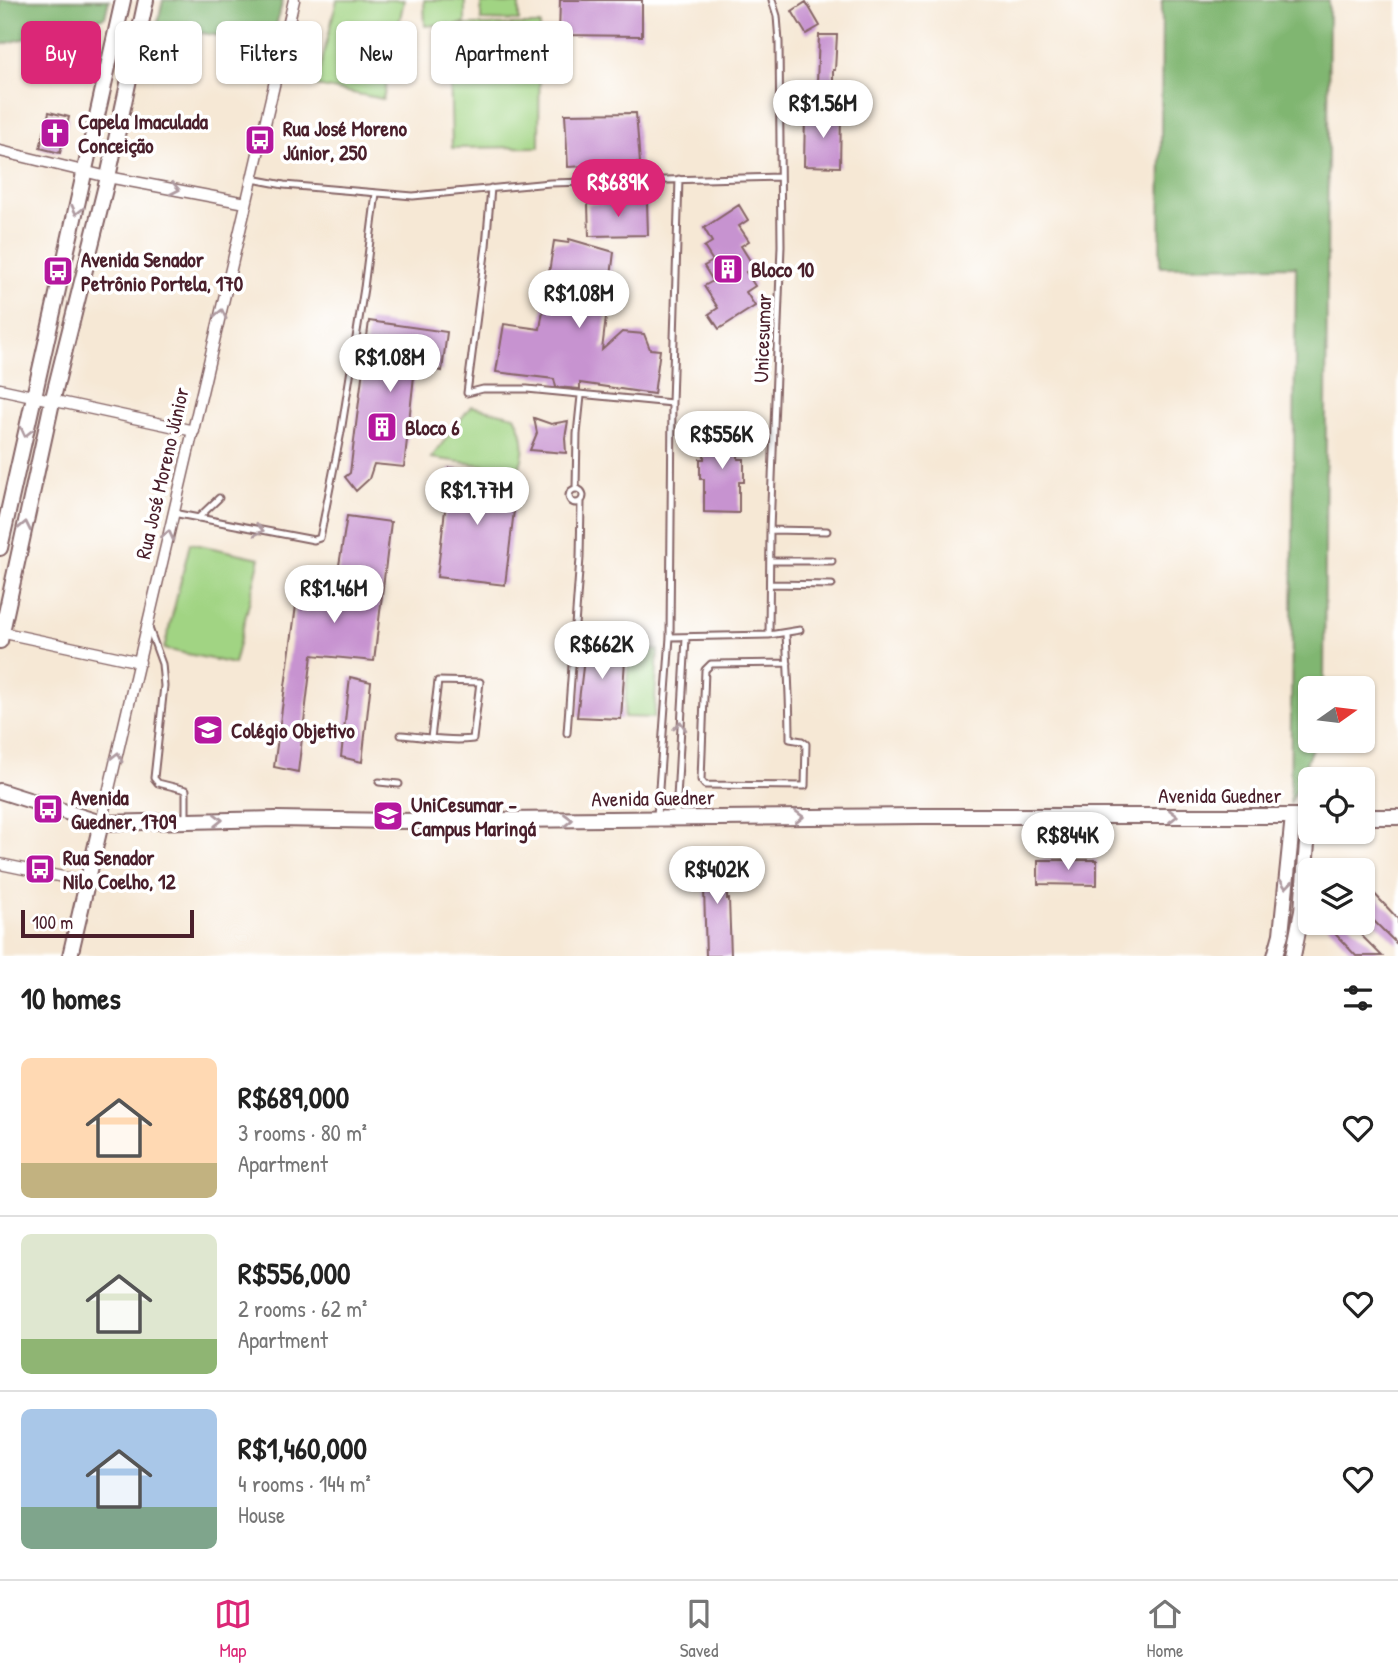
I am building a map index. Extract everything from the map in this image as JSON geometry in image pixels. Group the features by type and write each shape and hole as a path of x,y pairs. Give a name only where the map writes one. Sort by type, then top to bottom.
{"street":[{"path":"0,548 123,0"},
{"path":"140,662 1,635 52,402 108,177 146,0"},
{"name":"Rua José Moreno Júnior","path":"70,956 294,0"},
{"path":"0,151 108,177 246,203"},
{"path":"0,389 194,431"},
{"name":"Avenida Guedner","path":"0,792 101,823 1298,816"},
{"path":"1275,956 1281,934 1293,816"},
{"path":"1375,817 1398,817"},
{"path":"1293,956 1301,911 1307,844"},
{"path":"0,864 87,881"}],"lane":[{"name":"Unicesumar","path":"769,635 770,530 779,304 779,42 777,16 772,0"},
{"path":"251,179 284,185 413,196 550,183 779,177"},
{"path":"657,819 670,637 671,403 679,179"},
{"path":"491,188 467,393 483,389 527,389 671,403"},
{"path":"173,513 314,540 320,538 364,288 376,192"},
{"path":"576,488 581,396"},
{"path":"576,488 570,492 569,498 574,503 580,502"},
{"path":"567,733 579,581 580,502 583,493 576,488"},
{"path":"198,518 219,498"},
{"path":"770,530 827,531"},
{"path":"770,561 832,561"},
{"path":"770,584 832,585"},
{"path":"148,624 162,664 164,686 153,778 158,783 187,790 187,821"},
{"path":"670,637 769,635 800,630"},
{"path":"786,634 788,663 790,739 806,744 805,786 705,785 701,780 705,670 711,664 788,663"},
{"path":"676,819 686,638"},
{"path":"401,735 431,738 473,739 480,682 438,681 431,738"},
{"path":"661,748 678,748"},
{"path":"379,782 399,784"}],"green space":[{"path":"0,0 109,0 105,17 90,21 21,21 21,39 0,45"},
{"path":"163,0 283,0 277,21 216,21 216,35 202,33 202,21 158,21"},
{"path":"337,0 404,0 400,21 336,21 336,84 386,84 383,99 316,86 322,84 322,61"},
{"path":"424,0 465,0 465,21 431,21 431,26 425,26"},
{"path":"1162,0 1329,0 1324,676 1298,676 1298,753 1310,753 1305,767 1298,767 1298,784 1290,805 1296,266 1160,267"},
{"path":"481,3 519,4 519,21 481,20"},
{"path":"450,84 540,84 539,147 452,148"},
{"path":"471,406 515,416 523,443 523,456 518,470 431,458"},
{"path":"190,543 260,558 234,664 164,649"},
{"path":"630,648 658,650 654,718 624,717"}],"building":[{"path":"560,0 642,0 642,36 573,35 573,21 559,21"},
{"path":"806,2 820,26 806,34 792,11"},
{"path":"819,35 837,35 833,98 811,98 807,83 817,83"},
{"name":"Capela Imaculada Conceição","path":"49,112 69,117 60,153 40,148"},
{"path":"636,113 640,163 568,167 565,114"},
{"path":"805,114 841,115 840,167 804,166"},
{"path":"647,202 648,235 589,236 588,204"},
{"name":"Bloco 10","path":"739,205 748,220 739,226 749,241 741,246 754,267 746,272 755,286 746,292 755,306 719,329 709,314 718,308 704,286 713,281 704,266 713,261 704,247 712,242 704,228"},
{"path":"569,239 614,252 602,350 622,332 644,334 650,349 660,350 654,394 580,383 580,389 556,387 554,379 496,372 504,324 540,329 554,241 568,243"},
{"name":"Bloco 6","path":"369,321 447,332 442,371 415,367 404,467 374,464 369,479 356,491 345,477 350,473"},
{"path":"534,418 551,424 568,421 566,453 530,450 537,433"},
{"path":"705,429 739,429 738,459 744,459 744,482 739,482 739,513 704,512 704,479 700,479 700,459 704,459"},
{"path":"450,468 518,477 505,585 437,577"},
{"path":"347,516 391,522 374,661 312,655 298,772 274,767 298,591 334,596"},
{"path":"586,642 626,645 621,719 577,717"},
{"path":"350,677 371,682 362,762 341,757"},
{"path":"703,854 727,855 731,956 706,956"},
{"path":"1038,860 1097,860 1097,885 1038,884"},
{"path":"1375,894 1398,919 1398,945 1375,922"},
{"path":"1336,935 1361,935 1382,956 1356,956"}],"place":[{"name":"Capela Imaculada Conceição","path":"55,133"},
{"name":"Rua José Moreno Júnior, 250","path":"260,140"},
{"name":"Bloco 10","path":"728,269"},
{"name":"Avenida Senador Petrônio Portela, 170","path":"58,271"},
{"name":"Bloco 6","path":"382,427"},
{"name":"Colégio Objetivo","path":"208,730"},
{"name":"Avenida Guedner, 1709","path":"48,809"},
{"name":"UniCesumar - Campus Maringá","path":"388,816"},
{"name":"Rua Senador Nilo Coelho, 12","path":"40,869"}]}
